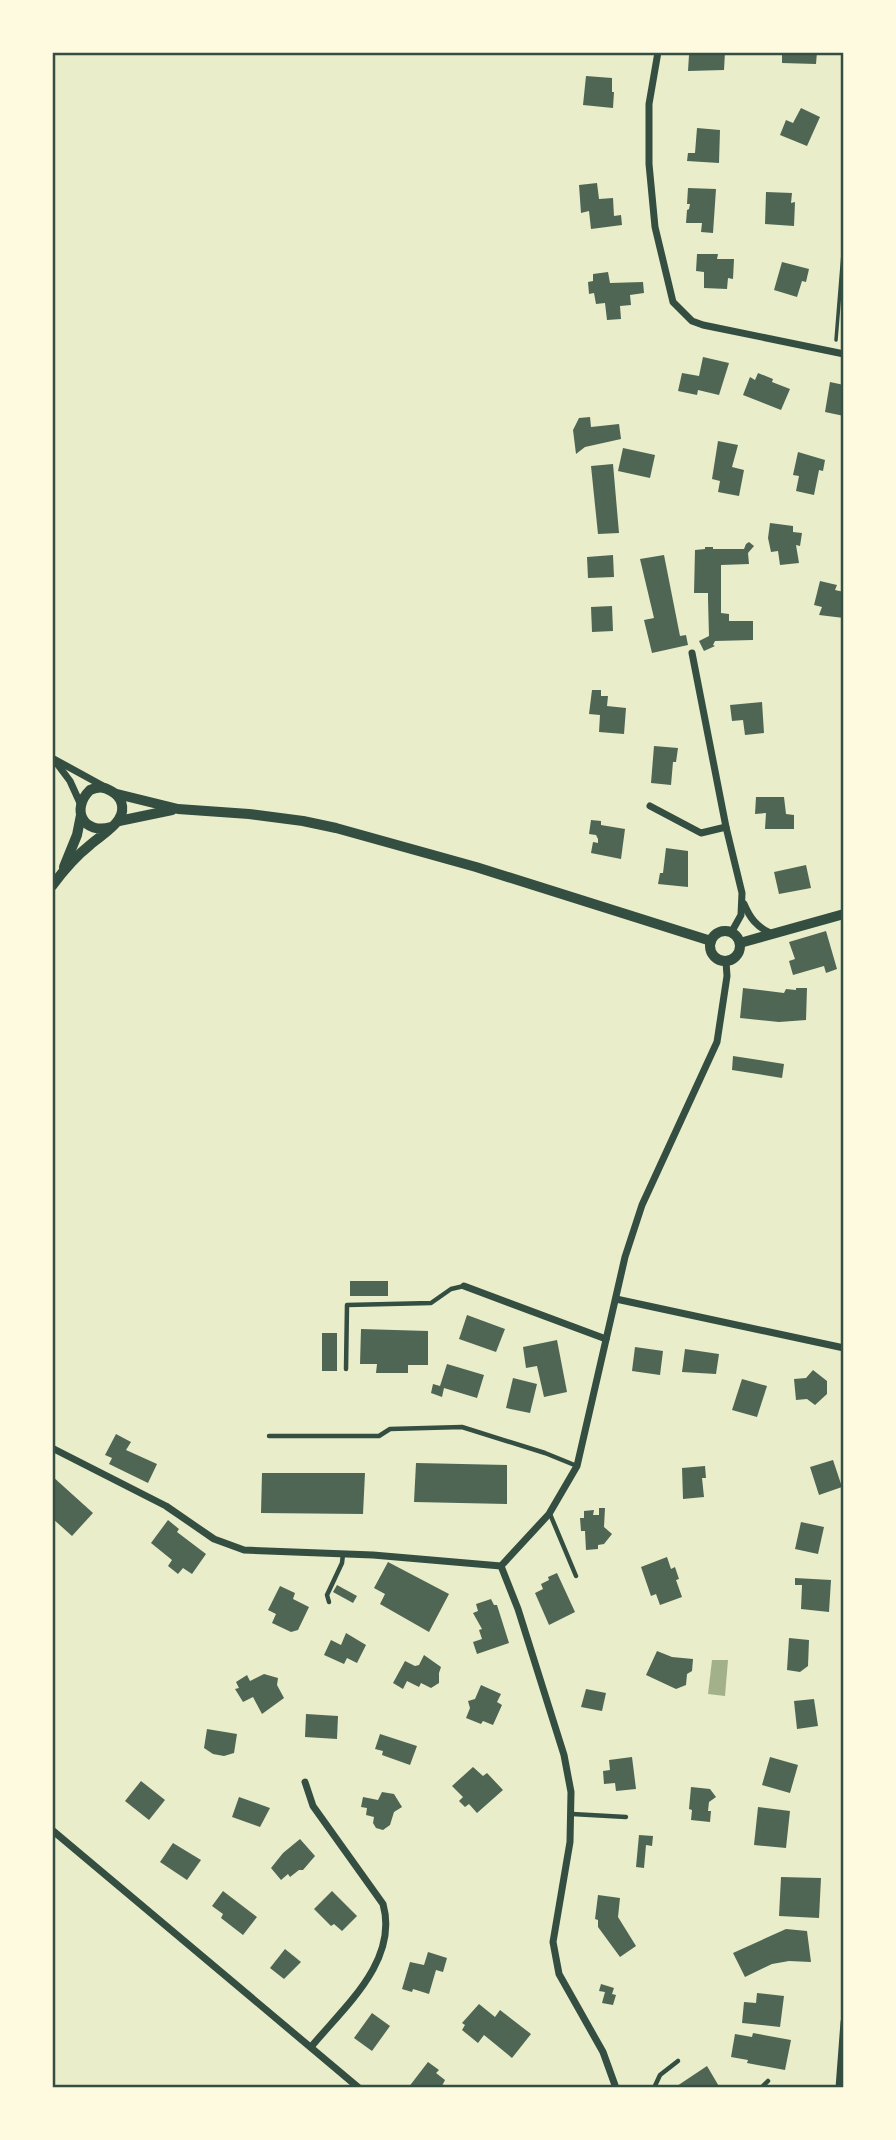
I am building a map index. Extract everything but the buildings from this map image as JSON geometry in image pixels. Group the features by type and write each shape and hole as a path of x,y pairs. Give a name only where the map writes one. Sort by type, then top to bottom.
{"street":[{"path":"658,52 649,104 649,164 655,227 673,302 692,321 703,325 839,354"},
{"path":"692,653 743,900 749,916 758,927 770,933"},
{"path":"52,758 117,794 178,809 249,814 336,828 476,867 710,941"},
{"path":"52,758 69,781 80,803 81,815 77,835 60,876"},
{"path":"80,803 90,790 105,787"},
{"path":"52,886 87,847 115,824 122,811 122,802 117,794"},
{"path":"650,806 701,833 726,827"},
{"path":"81,815 86,823 102,830 115,824 178,809"},
{"path":"731,933 741,915 743,900"},
{"path":"740,943 844,914"},
{"path":"719,932 731,933 740,943 739,951 734,958 726,962 719,960 713,956 710,941 719,932"},
{"path":"501,1566 549,1514 577,1466 625,1257 642,1205 717,1042 727,976 726,962"},
{"path":"464,1286 606,1339"},
{"path":"617,1299 844,1348"},
{"path":"52,1448 166,1506 205,1533 244,1550 343,1553 501,1566"},
{"path":"501,1566 518,1609 564,1755 571,1792 570,1843 555,1925 554,1952 559,1974 603,2052 616,2088"},
{"path":"305,1782 313,1806 383,1904 387,1917 383,1947 371,1973 311,2047"},
{"path":"52,1830 359,2088"},
{"path":"839,2088 844,2022"}],"lane":[{"path":"346,1369 347,1305 431,1303 451,1289 464,1286"},
{"path":"269,1436 379,1436 390,1429 462,1427 545,1452 577,1466"},
{"path":"549,1514 576,1576"},
{"path":"329,1602 327,1595 342,1563 343,1553"},
{"path":"572,1814 626,1818"},
{"path":"654,2088 660,2075 678,2061"},
{"path":"761,2088 768,2081"}],"path":[{"path":"839,354 844,241"}],"shaded area":[{"path":"712,1660 728,1660 725,1696 708,1694"}]}
